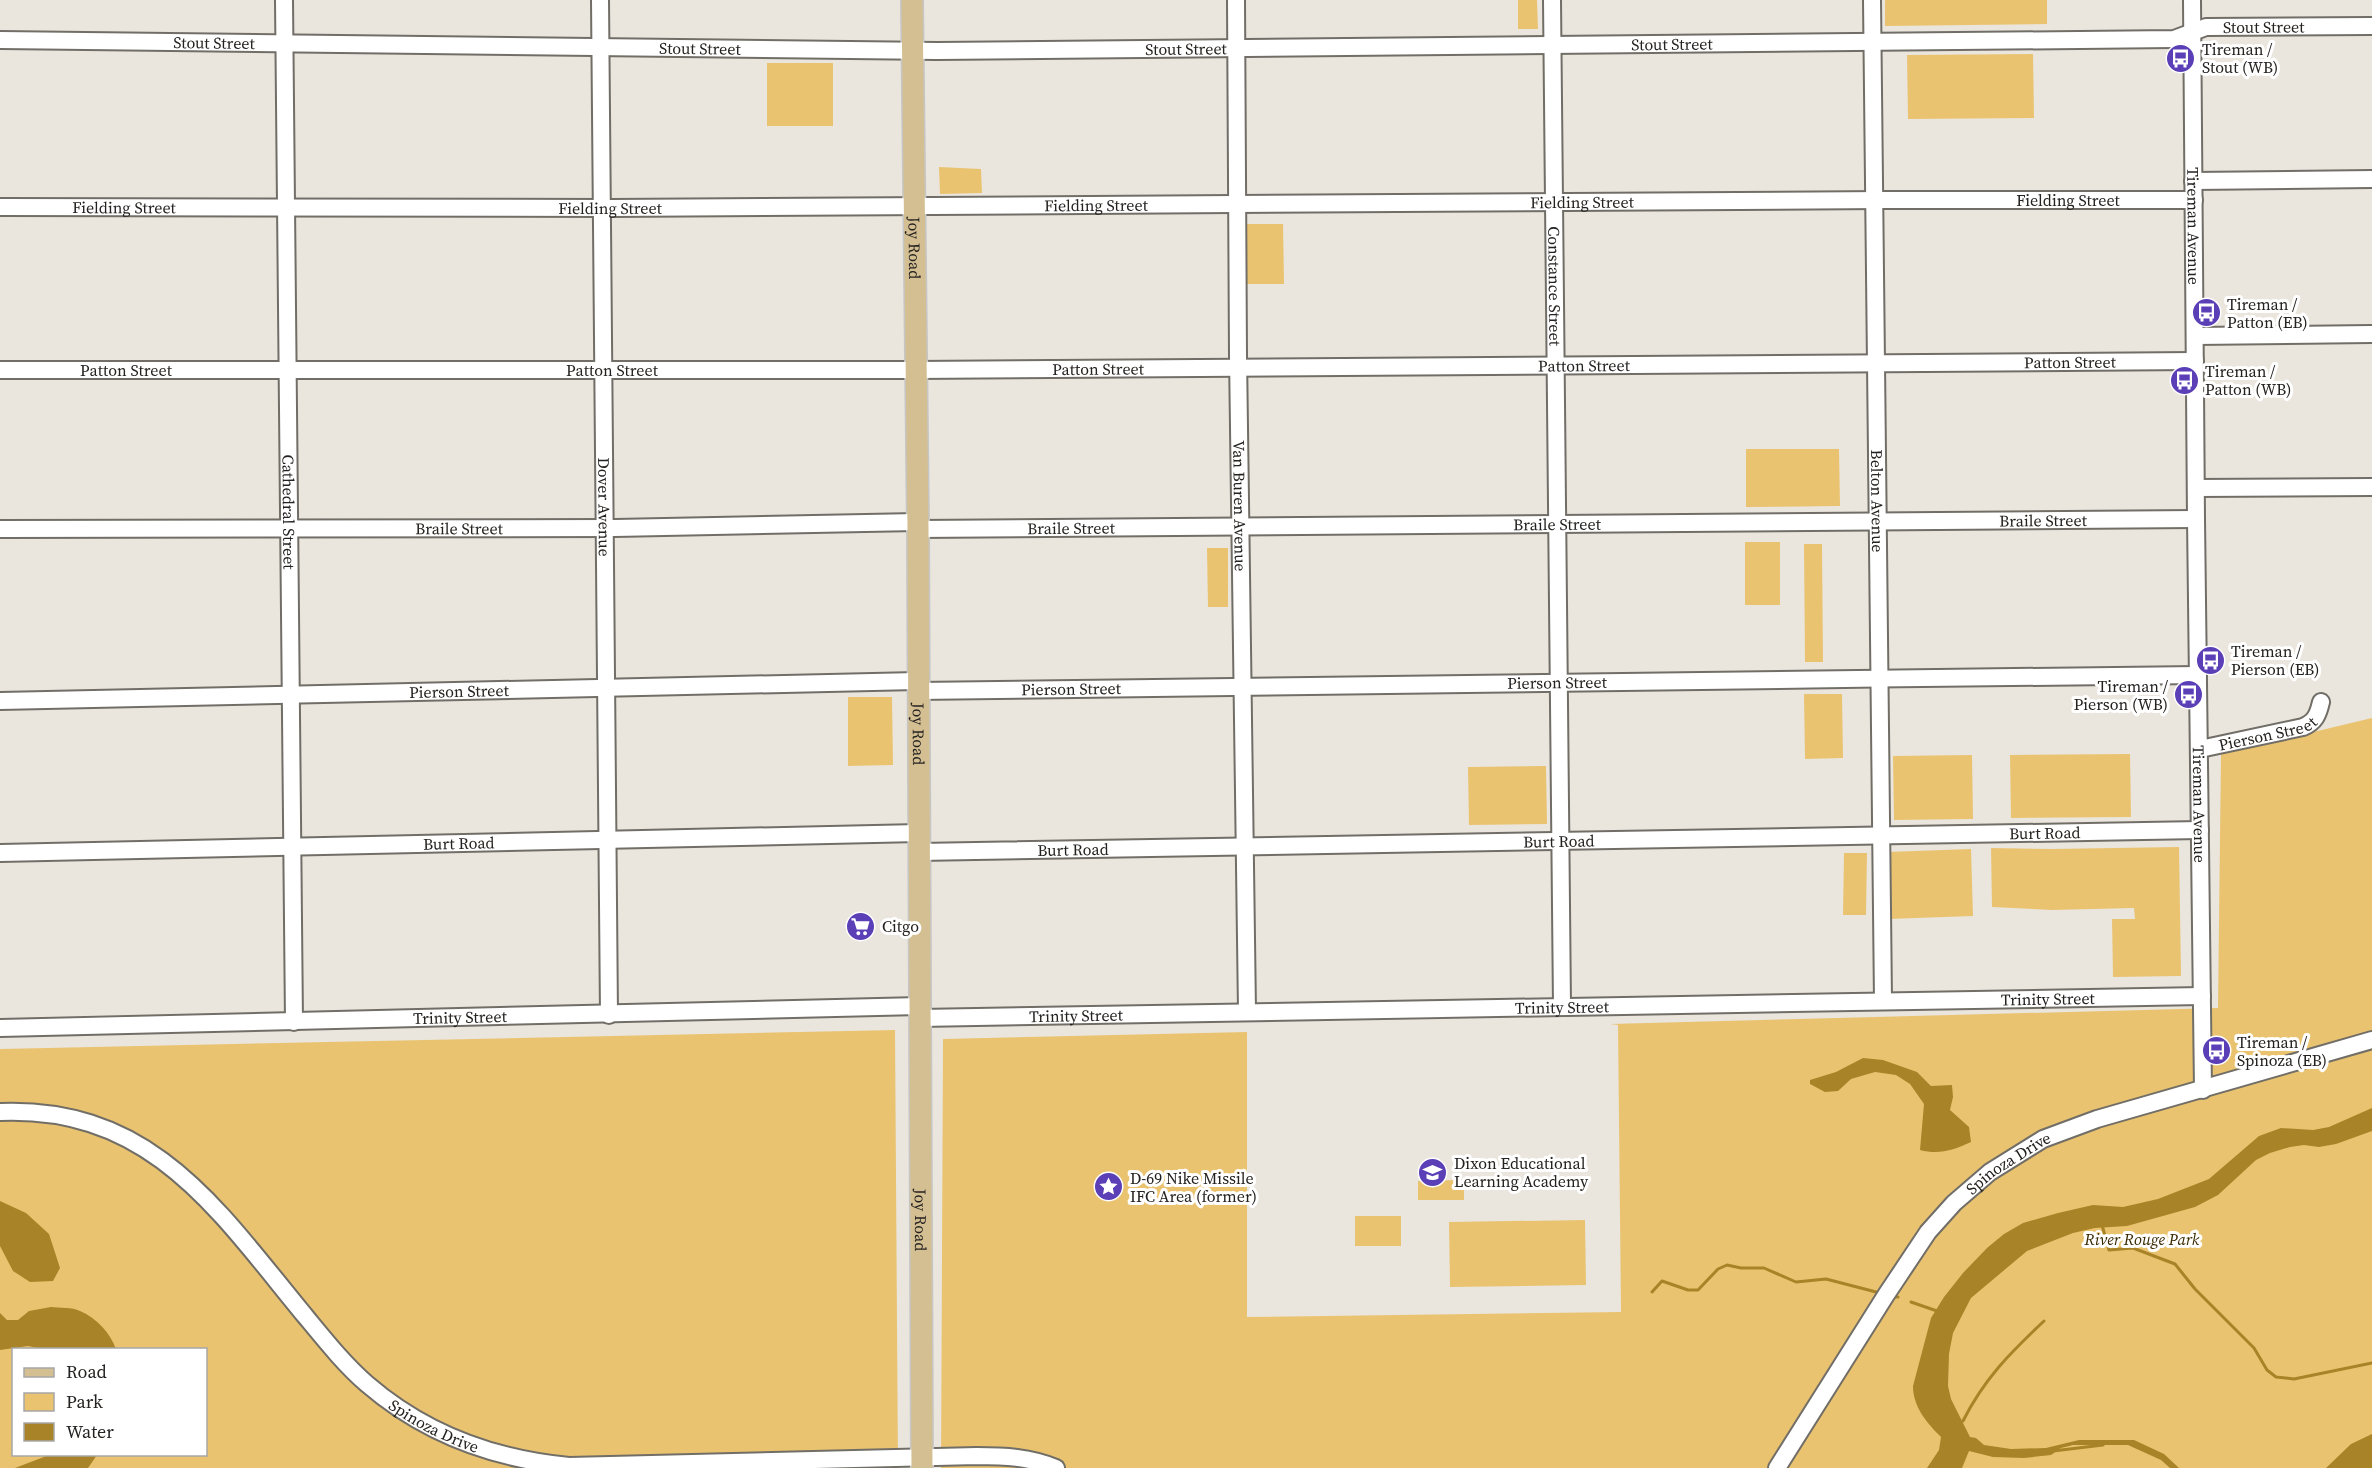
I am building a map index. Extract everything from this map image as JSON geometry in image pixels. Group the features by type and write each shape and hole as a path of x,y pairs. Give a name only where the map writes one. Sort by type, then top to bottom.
{"main road":[{"name":"Joy Road","path":"912,0 918,526 922,1463"}],"street":[{"name":"Cathedral Street","path":"284,0 294,1022"},
{"name":"Dover Avenue","path":"600,0 609,1015"},
{"name":"Van Buren Avenue","path":"1236,0 1246,1011"},
{"name":"Constance Street","path":"1552,0 1562,1006"},
{"name":"Belton Avenue","path":"1872,0 1883,1000"},
{"name":"Tireman Avenue","path":"2192,0 2203,1090"},
{"name":"Stout Street","path":"0,40 912,51 1872,40 2174,39 2206,27 2372,26"},
{"path":"2193,181 2372,180"},
{"name":"Fielding Street","path":"0,207 602,208 2193,200"},
{"path":"2195,336 2372,334"},
{"name":"Patton Street","path":"0,370 915,370 2195,360"},
{"path":"2196,488 2372,487"},
{"name":"Braile Street","path":"0,529 1240,527 1557,522 2196,519"},
{"name":"Pierson Street","path":"0,701 606,688 1242,687 1559,681 2198,675"},
{"name":"Pierson Street","path":"2200,749 2303,727 2312,723 2319,713 2321,702"},
{"name":"Burt Road","path":"0,853 608,840 1245,847 2199,830"},
{"name":"Trinity Street","path":"0,1028 609,1015 1246,1011 2202,996"},
{"name":"Spinoza Drive","path":"1777,1468 1928,1232 1954,1203 1990,1172 2043,1139 2097,1119 2372,1040"},
{"name":"Spinoza Drive","path":"0,1112 43,1114 80,1121 112,1131 161,1158 204,1196 353,1371 401,1409 443,1434 467,1444 517,1459 569,1466 922,1463 1005,1456 1031,1459 1056,1468"}],"green space":[{"path":"1518,0 1537,0 1538,29 1518,29"},
{"path":"1885,0 2047,0 2047,24 1885,26"},
{"path":"2033,54 2034,118 1908,119 1907,55"},
{"path":"767,63 833,63 833,126 767,126"},
{"path":"939,167 981,169 982,193 940,194"},
{"path":"1246,224 1283,224 1284,284 1246,284"},
{"path":"1746,449 1839,449 1840,506 1746,507"},
{"path":"1745,542 1780,542 1780,605 1745,605"},
{"path":"1804,544 1822,544 1823,662 1805,662"},
{"path":"1207,548 1228,548 1228,607 1208,607"},
{"path":"1804,694 1842,694 1843,758 1805,759"},
{"path":"848,697 892,697 893,765 848,766"},
{"name":"River Rouge Park","path":"2372,718 2372,1468 941,1468 943,1039 1247,1032 1247,1317 1621,1312 1618,1025 1610,1024 2218,1008 2221,754"},
{"path":"2130,754 2131,817 2011,818 2010,755"},
{"path":"1972,755 1973,819 1894,820 1893,756"},
{"path":"1546,766 1547,824 1469,825 1468,767"},
{"path":"2179,847 2181,976 2113,977 2112,919 2135,919 2134,908 2052,910 1992,907 1991,848"},
{"path":"1971,849 1973,916 1888,919 1887,852"},
{"path":"1844,853 1867,853 1866,915 1843,915"},
{"path":"895,1030 898,1468 0,1468 0,1049"},
{"path":"1458,1180 1458,1184 1464,1184 1464,1200 1418,1200 1418,1181"},
{"path":"1355,1216 1401,1216 1401,1246 1355,1246"},
{"path":"1585,1220 1586,1285 1450,1287 1449,1222"}],"water":[{"path":"1863,1058 1883,1060 1917,1072 1931,1086 1952,1085 1953,1097 1950,1110 1969,1127 1971,1142 1946,1151 1920,1150 1924,1104 1910,1084 1896,1075 1875,1072 1851,1079 1838,1091 1825,1092 1810,1084 1810,1080 1836,1072"},
{"path":"2372,1108 2372,1131 2336,1144 2319,1147 2304,1145 2270,1153 2256,1160 2218,1195 2195,1207 2127,1226 2095,1228 2073,1233 2027,1251 1971,1298 1953,1333 1949,1354 1948,1386 1951,1399 1970,1437 1976,1438 1984,1445 2011,1449 2046,1448 2079,1440 2134,1440 2164,1454 2179,1468 2170,1468 2161,1460 2128,1445 2073,1445 2061,1448 2051,1455 2024,1458 1993,1457 1969,1451 1962,1468 1927,1468 1939,1450 1941,1437 1918,1408 1913,1386 1931,1318 1963,1273 2004,1234 2023,1223 2093,1205 2123,1207 2158,1199 2209,1179 2259,1136 2281,1128 2313,1130 2329,1127"},
{"path":"0,1201 26,1213 49,1234 60,1268 53,1281 30,1282 13,1271 0,1246"},
{"path":"51,1307 77,1310 97,1322 110,1337 116,1348 28,1346 0,1350 0,1313 7,1320 18,1320 29,1311"},
{"path":"2372,1434 2372,1468 2326,1468 2351,1444"},
{"path":"46,1456 96,1456 88,1468 15,1468"}],"waterway":[{"path":"2102,1225 2109,1250 2133,1248 2175,1264 2195,1289 2254,1348 2267,1370 2276,1377 2294,1379 2372,1363"},
{"path":"1652,1292 1662,1281 1688,1290 1698,1290 1718,1269 1727,1265 1741,1268 1764,1268 1796,1282 1826,1279 1880,1293"},
{"path":"1911,1302 1937,1311"},
{"path":"1963,1421 1980,1392 1999,1367 2044,1321"},
{"path":"2053,1451 2103,1445"}],"place":[{"name":"Tireman / Stout (WB)","path":"2181,58"},
{"name":"Tireman / Patton (EB)","path":"2206,313"},
{"name":"Tireman / Patton (WB)","path":"2184,380"},
{"name":"Tireman / Pierson (EB)","path":"2210,660"},
{"name":"Tireman / Pierson (WB)","path":"2189,695"},
{"name":"Citgo","path":"861,926"},
{"name":"Tireman / Spinoza (EB)","path":"2216,1051"},
{"name":"Dixon Educational Learning Academy","path":"1433,1172"},
{"name":"D-69 Nike Missile IFC Area (former)","path":"1109,1187"}]}
